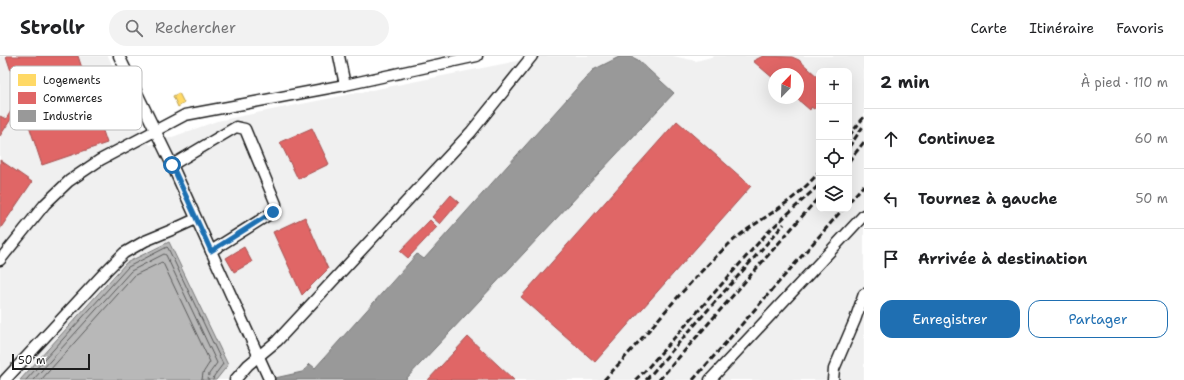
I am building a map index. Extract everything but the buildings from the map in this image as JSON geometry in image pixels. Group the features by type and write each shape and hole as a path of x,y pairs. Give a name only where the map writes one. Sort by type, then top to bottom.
{"street":[{"path":"119,56 124,66"},
{"path":"339,56 345,85"},
{"path":"0,260 45,204 69,181 100,160 185,115 345,85 477,56"},
{"path":"235,380 259,356 277,341 471,132 532,56"},
{"path":"142,104 172,165 269,379"},
{"path":"172,165 236,127 244,130 276,204 273,212 211,251"},
{"path":"710,380 864,215"},
{"path":"5,380 124,253 145,241 174,230 196,219"},
{"path":"833,380 834,369 855,320 864,294"}],"shaded area":[{"path":"0,56 108,56 113,66 10,66 10,130 142,130 142,128 150,145 217,121 542,56 673,56 696,61 715,56 864,56 864,380 0,380"}],"water":[{"path":"169,242 228,365 216,380 20,380 126,263"}],"railway":[{"path":"852,132 864,117"},
{"path":"852,143 864,125"},
{"path":"852,157 864,142"},
{"path":"604,380 695,278 727,246 741,234 790,200 816,175"},
{"path":"852,199 864,185"},
{"path":"635,380 645,371 767,233 816,188"},
{"path":"659,380 816,200"},
{"path":"693,380 840,212"},
{"path":"646,380 784,224"}],"route":[{"path":"172,165 211,251 273,212"}]}
